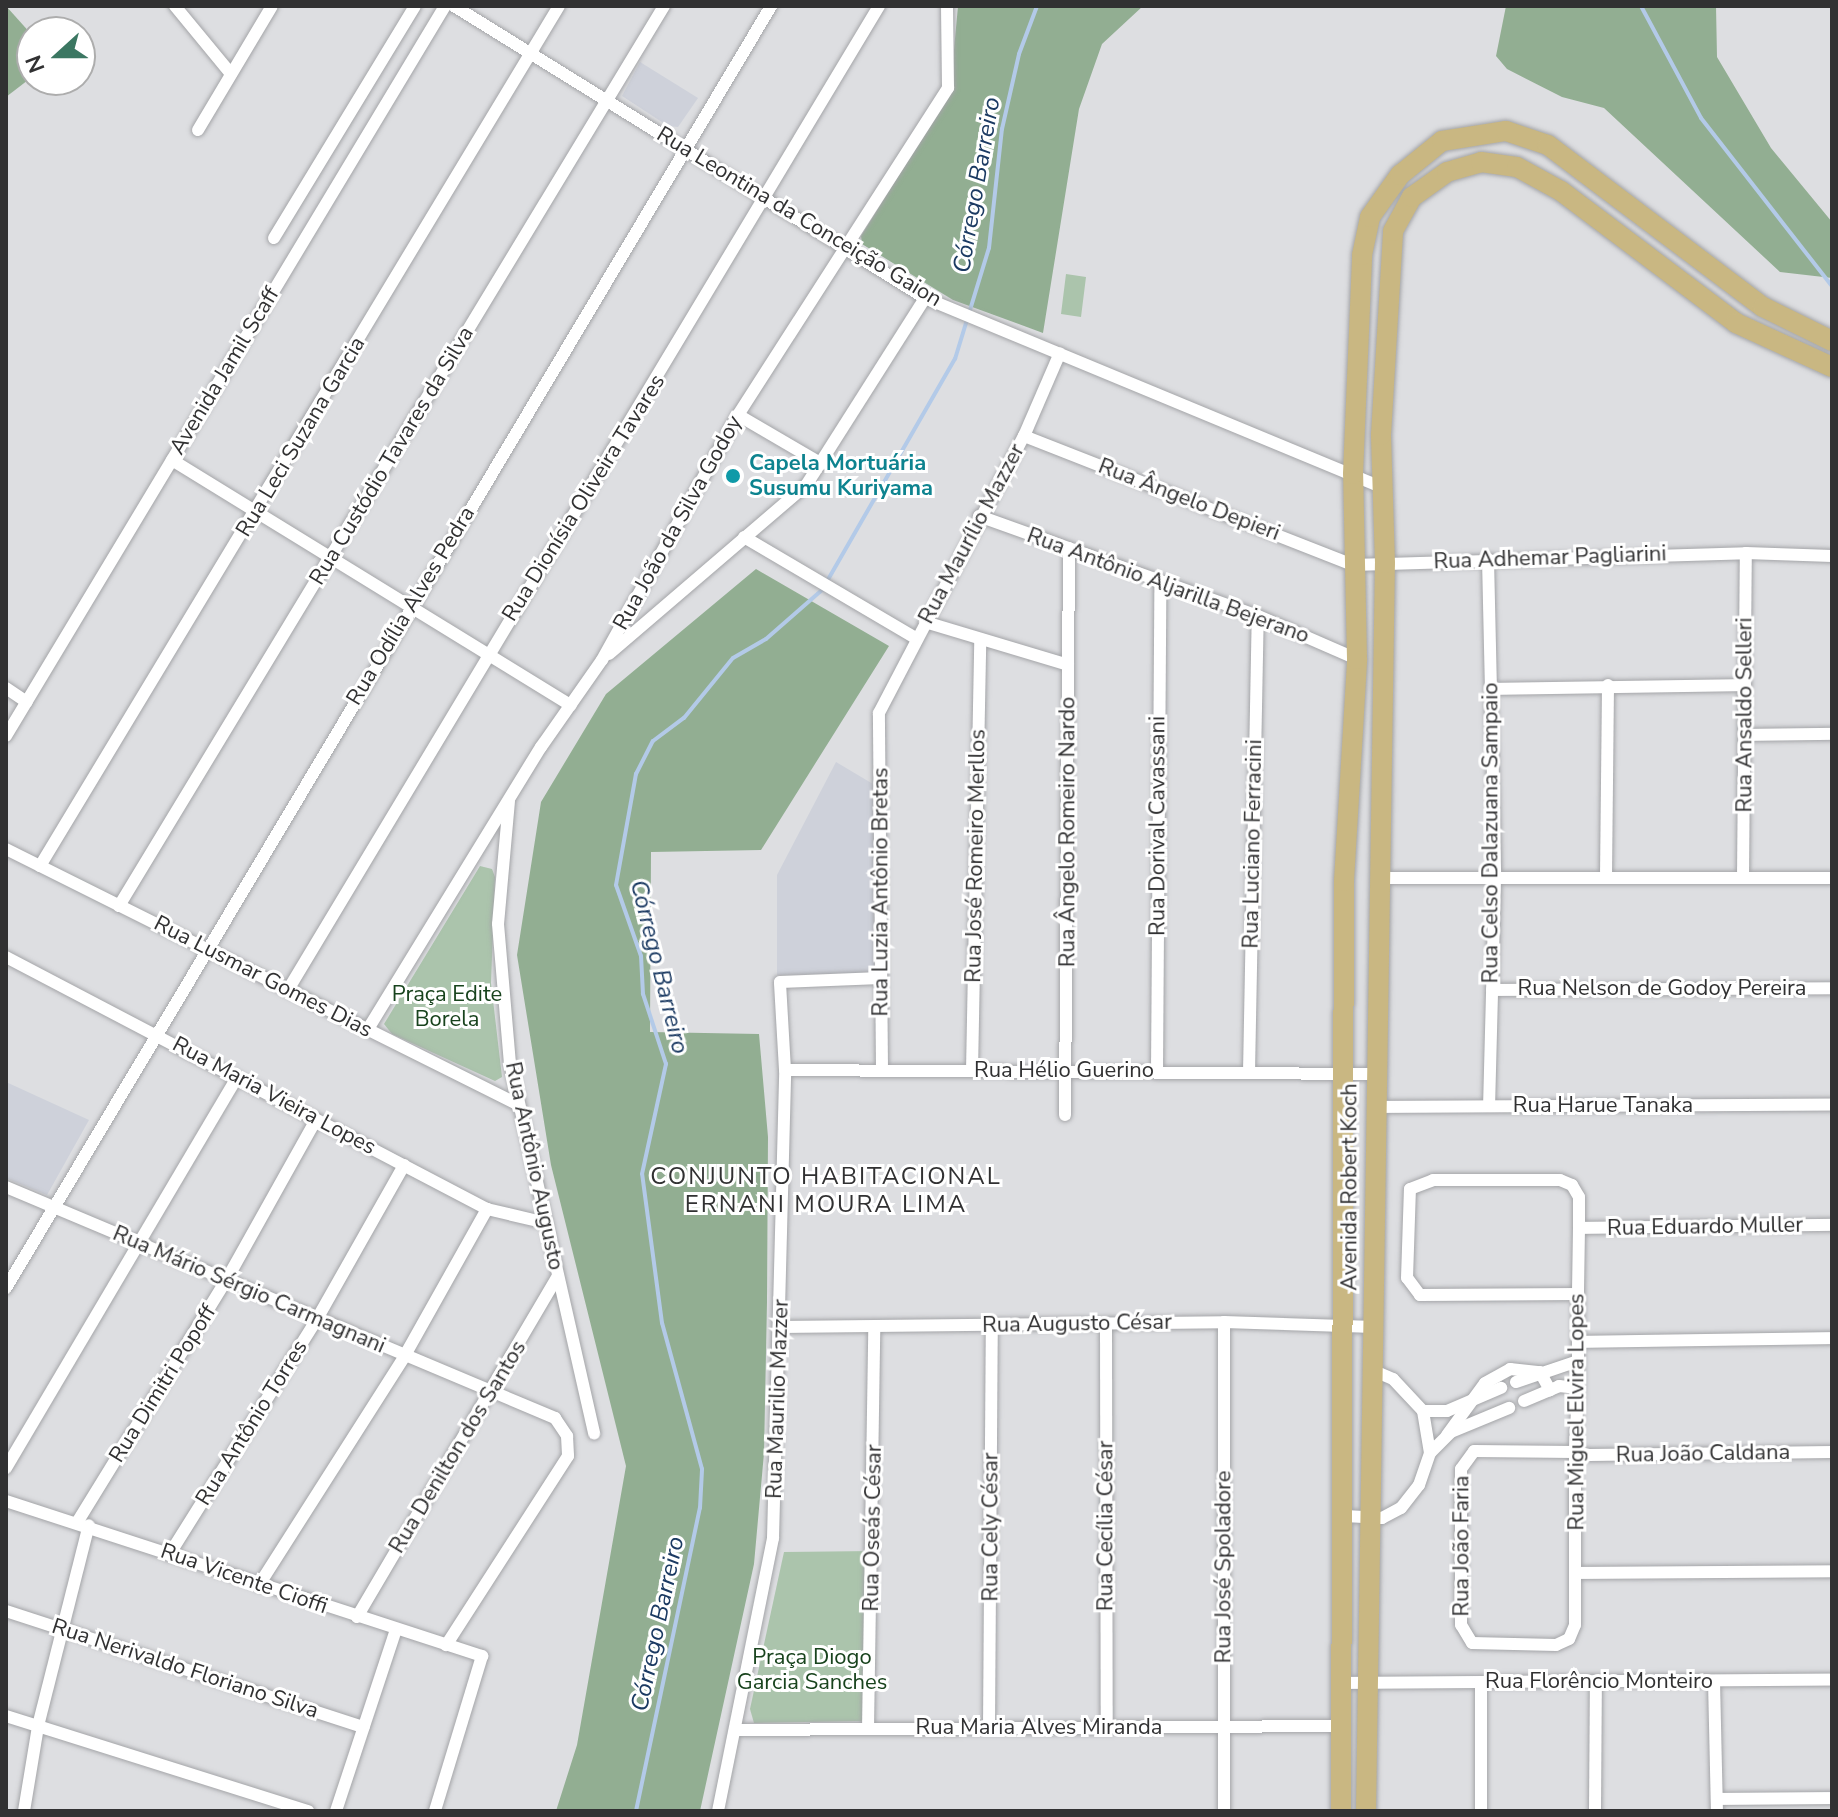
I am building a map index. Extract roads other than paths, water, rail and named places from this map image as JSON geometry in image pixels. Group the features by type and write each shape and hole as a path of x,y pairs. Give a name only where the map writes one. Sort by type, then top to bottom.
{"main road":[{"name":"Avenida Robert Koch","path":"1341,1811 1345,1516 1342,1325 1344,881 1357,659 1353,474 1362,255 1370,217 1400,175 1421,155 1455,137 1506,131 1548,145 1763,307 1832,341"},
{"name":"Avenida Robert Koch","path":"1366,1811 1374,1371 1374,1074 1385,563 1382,487 1393,231 1412,197 1464,166 1517,167 1561,191 1736,323 1832,367"}],"street":[{"path":"175,6 231,74"},
{"path":"198,130 272,6"},
{"path":"274,238 415,6"},
{"name":"Avenida Jamil Scaff","path":"6,736 445,6"},
{"name":"Rua Leontina da Conceição Gaion","path":"454,6 925,298 1382,487"},
{"name":"Rua Leci Suzana Garcia","path":"40,866 559,6"},
{"name":"Rua Custódio Tavares da Silva","path":"119,906 664,6"},
{"name":"Rua Odília Alves Pedra","path":"6,1288 205,948 771,6"},
{"name":"Rua Dionísia Oliveira Tavares","path":"288,990 488,654 767,199 879,6"},
{"name":"Rua João da Silva Godoy","path":"368,1029 510,798 602,660 738,415 843,247 948,88 947,6"},
{"path":"291,211 312,227"},
{"path":"602,660 807,484 925,298"},
{"name":"Rua Maurílio Mazzer","path":"879,713 979,516 1024,436 1060,353"},
{"path":"738,415 822,464"},
{"name":"Rua Ângelo Depieri","path":"1024,436 1353,565"},
{"path":"172,460 571,705"},
{"name":"Rua Antônio Aljarilla Bejerano","path":"979,516 1258,616 1357,659"},
{"path":"744,537 917,639"},
{"name":"Rua Ângelo Romeiro Nardo","path":"1065,1115 1069,548"},
{"name":"Rua Adhemar Pagliarini","path":"1353,565 1746,553 1832,556"},
{"name":"Rua Ansaldo Selleri","path":"1743,877 1746,553"},
{"name":"Rua Celso Dalazuana Sampaio","path":"1488,559 1495,879 1489,1106"},
{"name":"Rua Dorival Cavassani","path":"1157,1072 1160,581"},
{"name":"Rua Luciano Ferracini","path":"1249,1072 1258,616"},
{"path":"925,622 1068,665"},
{"name":"Rua José Romeiro Merllos","path":"972,1071 980,641"},
{"path":"1606,877 1608,685"},
{"path":"1492,689 1745,685"},
{"path":"6,688 27,702"},
{"name":"Rua Luzia Antônio Bretas","path":"879,713 882,1070"},
{"path":"1745,735 1832,734"},
{"name":"Rua Antônio Augusto","path":"510,798 498,924 510,1063 594,1434"},
{"name":"Rua Lusmar Gomes Dias","path":"6,849 519,1105"},
{"path":"1378,878 1832,878"},
{"name":"Rua Maria Vieira Lopes","path":"6,957 487,1209 546,1223"},
{"name":"Rua Maurilio Mazzer","path":"718,1811 773,1538 785,1070 780,982 881,978"},
{"name":"Rua Nelson de Godoy Pereira","path":"1492,990 1832,988"},
{"name":"Rua Hélio Guerino","path":"785,1070 1374,1074"},
{"path":"6,1468 236,1079"},
{"name":"Rua Harue Tanaka","path":"1374,1107 1832,1105"},
{"name":"Rua Dimitri Popoff","path":"24,1811 38,1726 83,1523 227,1279 316,1120"},
{"name":"Rua Antônio Torres","path":"169,1555 317,1319 404,1165"},
{"name":"Rua Miguel Elvira Lopes","path":"1569,1639 1575,1625 1577,1573 1575,1452 1578,1388 1579,1197 1572,1185 1560,1180 1418,1183 1407,1199 1407,1278 1415,1292 1427,1296 1578,1294"},
{"name":"Rua Mário Sérgio Carmagnani","path":"6,1187 491,1394 555,1418 567,1436 568,1456 446,1645"},
{"path":"259,1585 404,1357 487,1209"},
{"name":"Rua Eduardo Muller","path":"1579,1228 1832,1225"},
{"name":"Rua Denilton dos Santos","path":"357,1617 558,1276"},
{"name":"Rua Augusto César","path":"780,1327 1224,1322 1374,1327"},
{"name":"Rua José Spoladore","path":"1224,1322 1224,1811"},
{"name":"Rua Cecília César","path":"1106,1324 1107,1728"},
{"name":"Rua Cely César","path":"989,1728 992,1325"},
{"name":"Rua Oseás César","path":"868,1729 874,1327"},
{"path":"1578,1342 1832,1338"},
{"path":"1516,1382 1578,1361"},
{"path":"1345,1516 1372,1519 1393,1513 1408,1501 1430,1453 1488,1379 1510,1369 1540,1372"},
{"path":"1374,1371 1393,1379 1423,1411 1430,1453"},
{"path":"1540,1372 1550,1390"},
{"path":"1423,1411 1442,1413 1501,1388"},
{"path":"1524,1401 1550,1390 1578,1388"},
{"path":"1447,1435 1509,1408"},
{"name":"Rua João Caldana","path":"1468,1454 1479,1450 1832,1452"},
{"name":"Rua João Faria","path":"1468,1454 1461,1469 1461,1625 1466,1639 1479,1645 1556,1645 1569,1639"},
{"name":"Rua Vicente Cioffi","path":"6,1501 83,1523 169,1555 482,1656 435,1811"},
{"path":"1577,1573 1832,1571"},
{"name":"Rua Nerivaldo Floriano Silva","path":"6,1611 364,1727"},
{"path":"336,1811 396,1630"},
{"name":"Rua Florêncio Monteiro","path":"1342,1683 1832,1680"},
{"path":"1595,1811 1596,1681"},
{"path":"1714,1681 1717,1805 1832,1798"},
{"path":"1481,1683 1481,1811"},
{"path":"6,1716 308,1811"},
{"name":"Rua Maria Alves Miranda","path":"736,1730 1341,1726"}],"waterway":[{"name":"Córrego Barreiro","path":"636,1811 700,1508 702,1469 662,1323 642,1174 666,1064 643,994 641,956 616,885 636,774 653,741 684,718 733,658 766,639 822,590 955,359 989,248 1002,129 1019,54 1037,6"},
{"path":"1641,6 1701,118 1832,286"}],"place":[{"name":"Capela Mortuária Susumu Kuriyama","path":"733,476"}],"district":[{"name":"CONJUNTO HABITACIONAL ERNANI MOURA LIMA","path":"826,1191"}],"park label":[{"name":"Praça Edite Borela","path":"447,1006"},
{"name":"Praça Diogo Garcia Sanches","path":"812,1670"}]}
